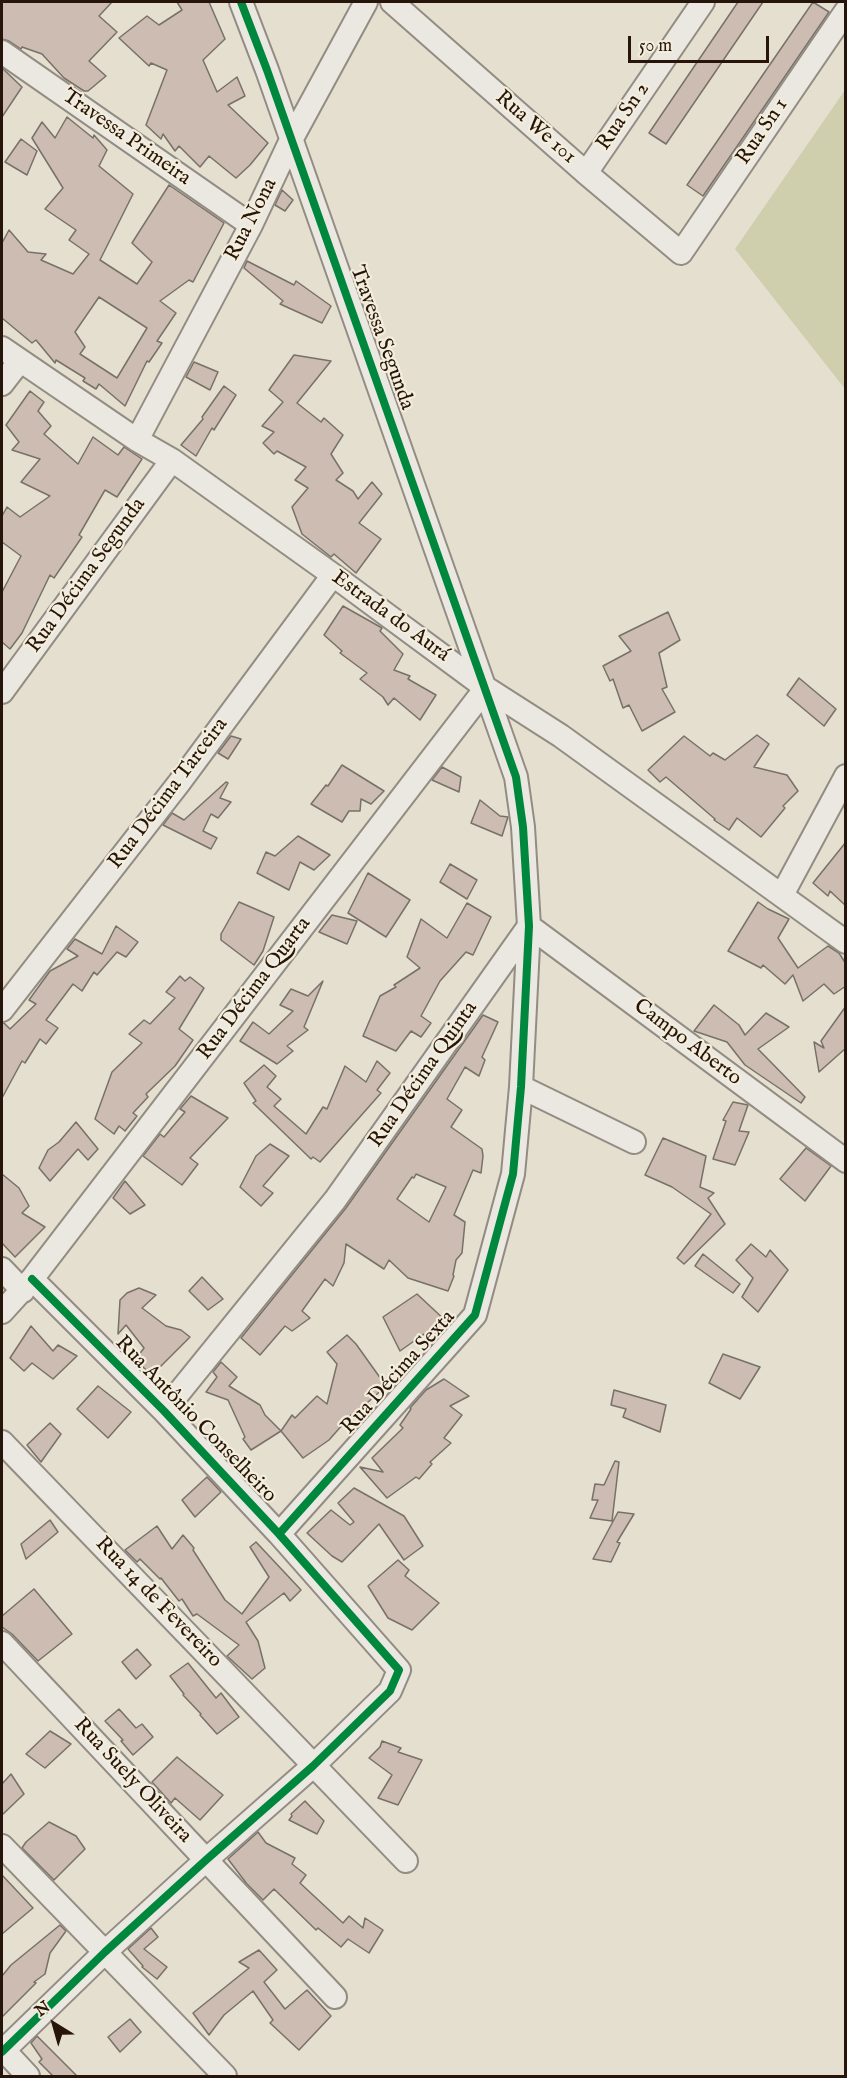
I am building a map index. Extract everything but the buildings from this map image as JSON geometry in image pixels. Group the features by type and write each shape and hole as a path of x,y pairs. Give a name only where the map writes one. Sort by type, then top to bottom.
{"street":[{"name":"Travessa Segunda","path":"241,2 486,688"},
{"name":"Rua Nona","path":"138,440 251,225 291,140 366,2"},
{"name":"Rua We 101","path":"392,2 681,254"},
{"name":"Rua Sn 2","path":"586,173 703,2"},
{"path":"830,2 845,12"},
{"name":"Rua Sn 1","path":"681,254 845,12"},
{"name":"Travessa Primeira","path":"2,52 251,225"},
{"path":"2,384 10,355"},
{"name":"Estrada do Aurá","path":"10,355 172,460 486,688 561,736 846,942"},
{"name":"Rua Décima Segunda","path":"2,692 172,460"},
{"name":"Rua Décima Tarceira","path":"2,1010 179,783 333,575"},
{"path":"486,688 516,777 523,827 529,926"},
{"name":"Rua Décima Quarta","path":"2,1312 28,1285 486,688"},
{"path":"782,895 846,776"},
{"name":"Rua Décima Sexta","path":"279,1534 475,1315 513,1174 521,1087 529,926"},
{"name":"Campo Aberto","path":"529,926 846,1161"},
{"name":"Rua Décima Quinta","path":"164,1411 335,1200 529,926"},
{"path":"521,1087 634,1142"},
{"name":"Rua Antônio Conselheiro","path":"2,1269 28,1285 164,1411 279,1534 399,1670 390,1691 314,1766"},
{"name":"Rua 14 de Fevereiro","path":"2,1442 314,1766"},
{"name":"Rua Suely Oliveira","path":"2,1643 336,1997"},
{"path":"28,2076 2,2050 206,1860 314,1766 406,1861"},
{"path":"2,1846 225,2076"}],"green space":[{"path":"845,90 845,389 735,249"}],"cycle path":[{"path":"241,2 516,777 523,827 529,926 521,1087 513,1174 475,1315 279,1534"},
{"path":"2,2052 105,1952 313,1766 390,1691 399,1670 279,1534 164,1411 32,1279"}]}
